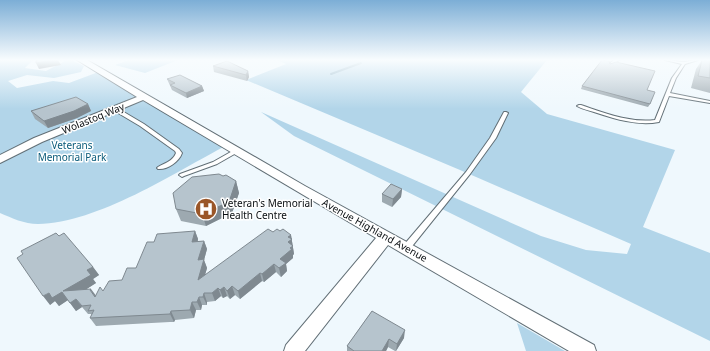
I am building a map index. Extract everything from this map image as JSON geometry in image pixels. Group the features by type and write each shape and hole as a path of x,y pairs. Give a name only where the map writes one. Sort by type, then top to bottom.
{"street":[{"name":"Avenue Highland Avenue","path":"109,76 236,151 587,351"},
{"name":"Wolastoq Way","path":"0,160 38,140 144,97"},
{"path":"293,351 386,237"}],"lane":[{"path":"579,106 625,119 648,122 657,120 675,76"},
{"path":"668,94 710,102"},
{"path":"115,109 142,125 177,150 179,153 178,157 173,162 160,168"},
{"path":"406,248 468,173 493,138 506,113"},
{"path":"182,175 215,163 236,151"}],"green space":[{"name":"Veterans Memorial Park","path":"0,76 23,76 8,81 17,88 53,81 69,83 87,76 110,76 227,145 135,195 85,215 61,221 38,224 23,222 0,213"},
{"name":"Veterans Memorial Park","path":"39,76 61,76 54,78"},
{"path":"255,76 534,76 521,92 547,114 675,150 643,227 710,253 710,341 294,136 261,112 541,236 586,250 627,254 631,244 246,80"},
{"path":"517,323 565,351 526,351"}],"building":[{"path":"183,76 202,86 186,93 170,85 175,83 167,79"},
{"path":"589,76 653,76 647,90 655,92 650,104 582,86"},
{"path":"76,97 88,104 74,111 44,121 31,111"},
{"path":"219,174 223,176 226,175 236,181 229,202 202,214 176,209 173,193 192,177"},
{"path":"391,184 402,189 393,199 382,194"},
{"path":"268,229 273,232 277,229 280,231 283,229 291,235 288,237 292,239 288,242 293,246 290,248 292,249 280,259 286,263 279,268 274,264 262,274 260,273 238,291 232,286 227,291 224,287 220,290 218,288 212,293 204,293 203,297 199,297 197,302 192,302 190,310 171,311 170,314 90,318 94,310 88,311 91,305 82,306 76,299 70,303 62,292 52,298 49,293 43,296 17,258 23,254 21,251 56,233 59,236 64,233 93,267 87,270 91,275 63,291 91,289 90,290 95,297 100,287 103,291 109,281 122,280 127,268 136,268 147,242 154,242 157,234 195,231 192,242 204,241 198,260 204,259 198,280"},
{"path":"372,311 405,330 397,344 389,339 382,351 354,351 347,346"}],"place":[{"name":"Veteran's Memorial Health Centre","path":"206,209"}]}
